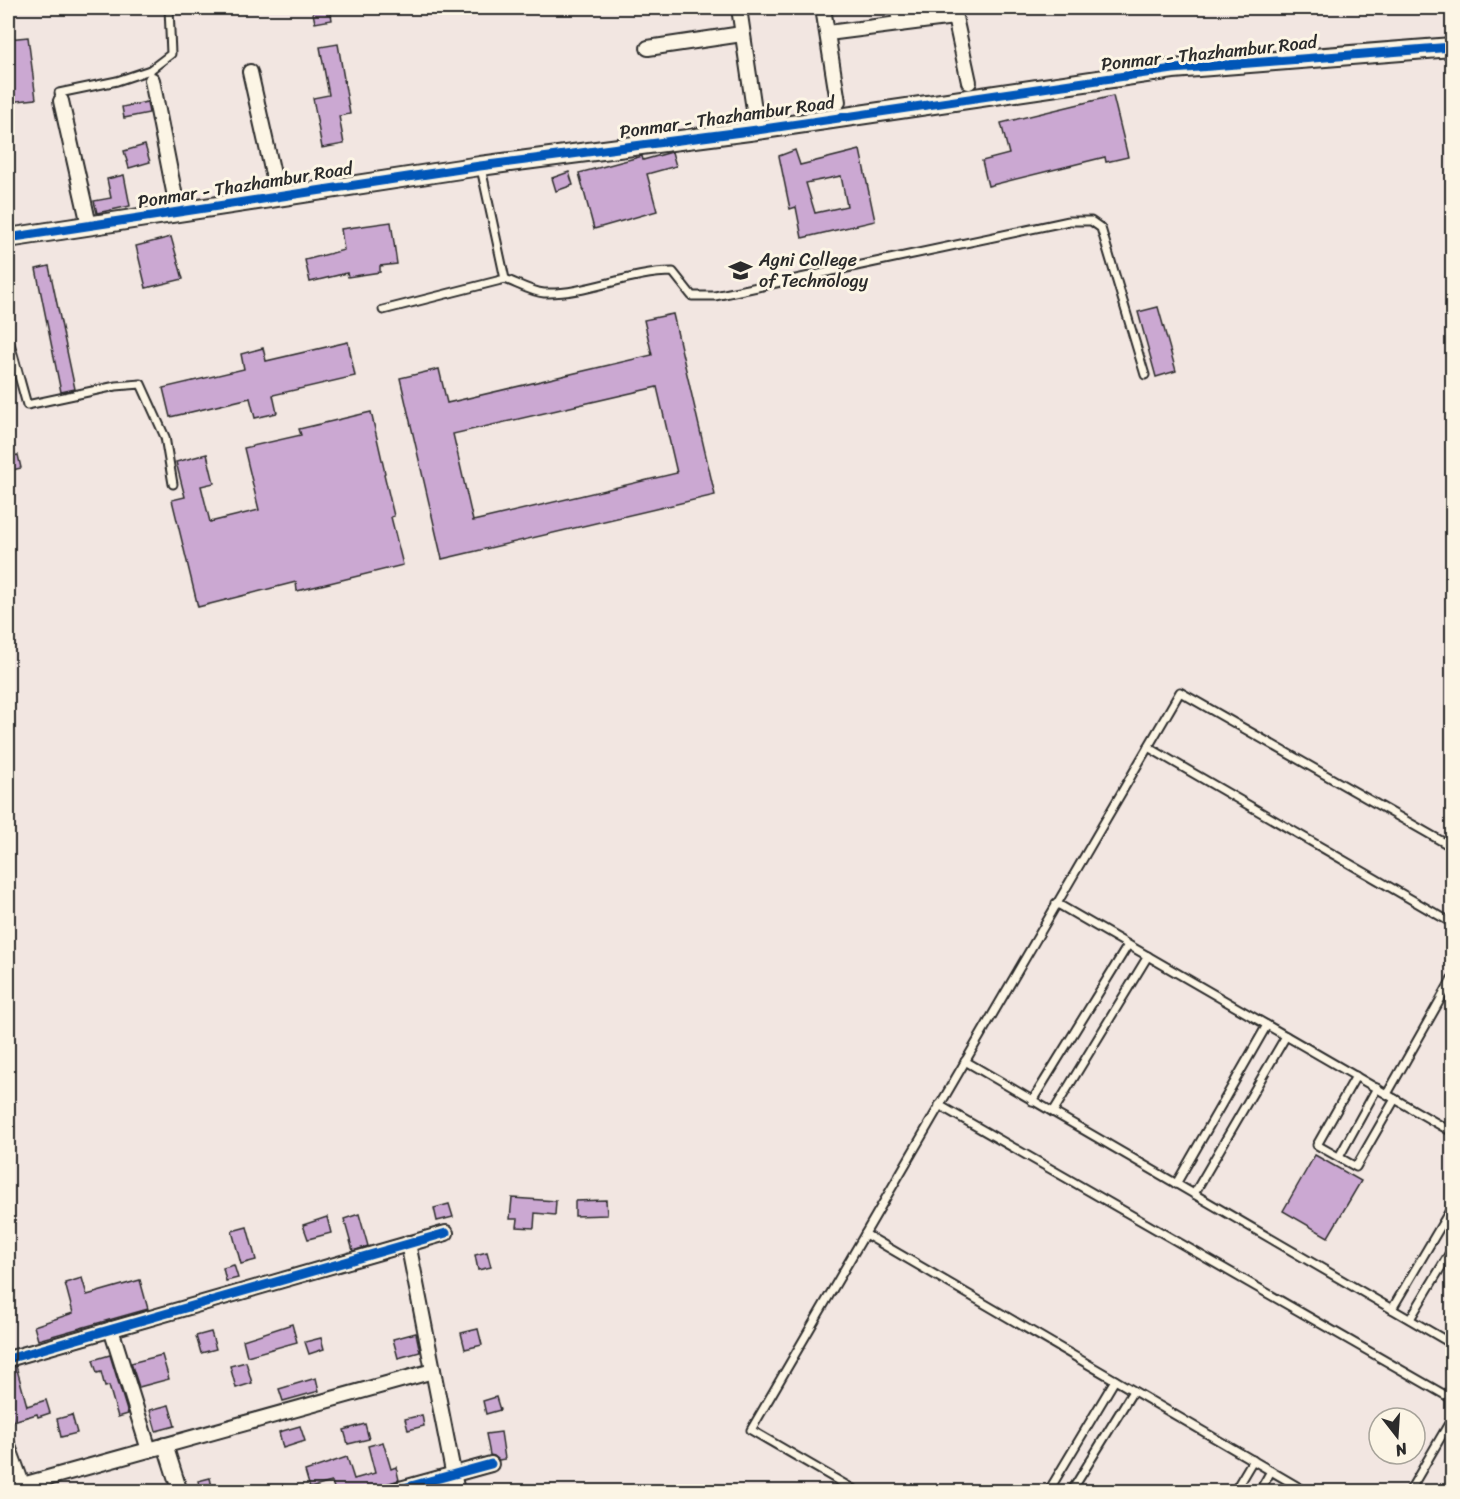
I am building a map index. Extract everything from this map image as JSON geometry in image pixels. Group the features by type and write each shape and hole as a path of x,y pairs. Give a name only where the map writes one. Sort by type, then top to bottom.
{"street":[{"path":"739,8 757,130"},
{"path":"823,8 838,102"},
{"path":"898,8 900,24"},
{"path":"828,33 900,24 953,12 969,82"},
{"path":"648,48 742,34"},
{"name":"Ponmar - Thazhambur Road","path":"8,238 480,166 757,130 1173,69 1452,47"},
{"path":"250,72 278,196"},
{"path":"151,75 178,212"},
{"path":"61,101 89,225"},
{"path":"8,1359 446,1233"},
{"path":"408,1243 457,1491"},
{"path":"111,1329 149,1450"},
{"path":"8,1489 24,1488 165,1445 433,1371"},
{"path":"165,1445 180,1491"},
{"path":"8,1446 24,1488"},
{"path":"389,1491 491,1464"}],"lane":[{"path":"61,101 59,93 151,75 171,54 169,8"},
{"path":"480,166 505,279"},
{"path":"383,310 505,279 542,293 582,289 657,272 673,272 692,296 715,296 1069,222 1091,221 1101,228 1145,375"},
{"path":"8,336 27,405 116,386 141,384 165,437 173,484"},
{"path":"858,1491 751,1430 1180,692 1452,847"},
{"path":"1148,747 1452,923"},
{"path":"1056,903 1452,1132"},
{"path":"1032,1101 1128,945"},
{"path":"1053,1112 1148,956"},
{"path":"1388,1094 1452,980"},
{"path":"1176,1184 1267,1024"},
{"path":"1194,1194 1286,1036"},
{"path":"965,1061 1452,1344"},
{"path":"1356,1076 1317,1145 1356,1167 1395,1099"},
{"path":"1339,1157 1377,1088"},
{"path":"939,1105 1452,1399"},
{"path":"1392,1309 1452,1207"},
{"path":"865,1234 1307,1491"},
{"path":"1410,1319 1452,1249"},
{"path":"1048,1491 1115,1380"},
{"path":"1071,1491 1134,1391"},
{"path":"1409,1491 1452,1418"},
{"path":"1234,1491 1253,1460"},
{"path":"1259,1491 1271,1471"}],"building":[{"path":"312,8 330,8 332,20 315,23"},
{"path":"28,37 36,99 8,102 8,39"},
{"path":"338,44 350,114 339,116 344,144 322,148 313,98 329,95 320,47"},
{"path":"1113,96 1128,157 1106,162 1105,157 988,186 982,161 1009,154 1001,123"},
{"path":"147,102 149,113 124,118 122,107"},
{"path":"145,145 150,162 129,168 124,151"},
{"path":"795,150 800,165 860,150 875,221 802,238 796,207 790,209 779,156","holes":["841,176 847,206 815,213 806,183"]},
{"path":"672,152 676,166 647,174 657,211 594,229 579,173 642,156 643,160"},
{"path":"569,172 573,185 556,191 552,178"},
{"path":"124,175 130,206 97,213 94,201 111,198 107,179"},
{"path":"391,222 397,264 380,266 380,272 348,277 347,273 310,282 305,260 344,250 341,229"},
{"path":"171,237 183,279 146,288 136,246"},
{"path":"49,266 75,389 61,392 36,269"},
{"path":"1158,307 1176,371 1156,377 1138,312"},
{"path":"673,314 715,495 442,559 400,378 439,369 447,403 652,355 644,320","holes":["657,387 677,473 473,521 453,434"]},
{"path":"348,342 355,376 273,395 277,413 255,418 250,398 170,417 163,388 244,369 241,354 263,348 266,361"},
{"path":"371,412 394,516 391,517 403,565 297,591 296,582 198,607 172,500 185,497 176,462 207,454 214,483 201,486 210,522 259,510 244,448 301,435 299,429"},
{"path":"18,455 21,468 8,471 8,457"},
{"path":"1315,1155 1361,1181 1328,1237 1283,1211"},
{"path":"512,1198 556,1201 555,1215 535,1213 534,1228 517,1227 518,1219 510,1219"},
{"path":"606,1200 607,1215 575,1216 575,1201"},
{"path":"449,1204 453,1217 437,1221 434,1208"},
{"path":"359,1214 368,1246 353,1251 344,1219"},
{"path":"327,1217 331,1233 308,1239 303,1225"},
{"path":"247,1227 256,1260 241,1264 232,1231"},
{"path":"487,1252 491,1267 478,1270 475,1255"},
{"path":"234,1265 238,1278 226,1281 223,1268"},
{"path":"82,1278 87,1295 140,1280 148,1309 38,1340 34,1326 73,1313 65,1283"},
{"path":"292,1324 297,1342 247,1356 243,1340"},
{"path":"478,1329 482,1345 465,1349 461,1333"},
{"path":"211,1332 216,1349 201,1353 196,1336"},
{"path":"416,1333 420,1352 398,1358 393,1339"},
{"path":"321,1338 324,1349 309,1354 305,1342"},
{"path":"110,1355 128,1414 118,1417 109,1386 105,1387 101,1372 97,1373 93,1360"},
{"path":"162,1355 169,1379 139,1387 131,1363"},
{"path":"246,1362 252,1383 236,1388 230,1366"},
{"path":"16,1366 27,1406 46,1400 50,1413 13,1421 8,1402 8,1368"},
{"path":"316,1378 319,1391 283,1401 279,1389"},
{"path":"496,1397 500,1410 486,1414 483,1401"},
{"path":"169,1405 175,1426 156,1431 150,1410"},
{"path":"72,1415 77,1433 61,1437 57,1419"},
{"path":"422,1415 424,1426 408,1430 405,1419"},
{"path":"365,1424 369,1439 348,1444 344,1430"},
{"path":"300,1426 305,1441 283,1448 279,1432"},
{"path":"501,1432 505,1459 499,1460 490,1455 486,1434"},
{"path":"383,1442 391,1469 396,1467 399,1480 374,1491 335,1491 332,1482 310,1488 305,1471 347,1457 354,1479 375,1473 368,1446"},
{"path":"210,1478 213,1491 201,1491 198,1481"}],"cycle path":[{"path":"8,238 480,166 757,130 1173,69 1452,47"},
{"path":"8,1359 446,1233"},
{"path":"389,1492 491,1464"}],"place":[{"name":"Agni College of Technology","path":"741,270"}]}
